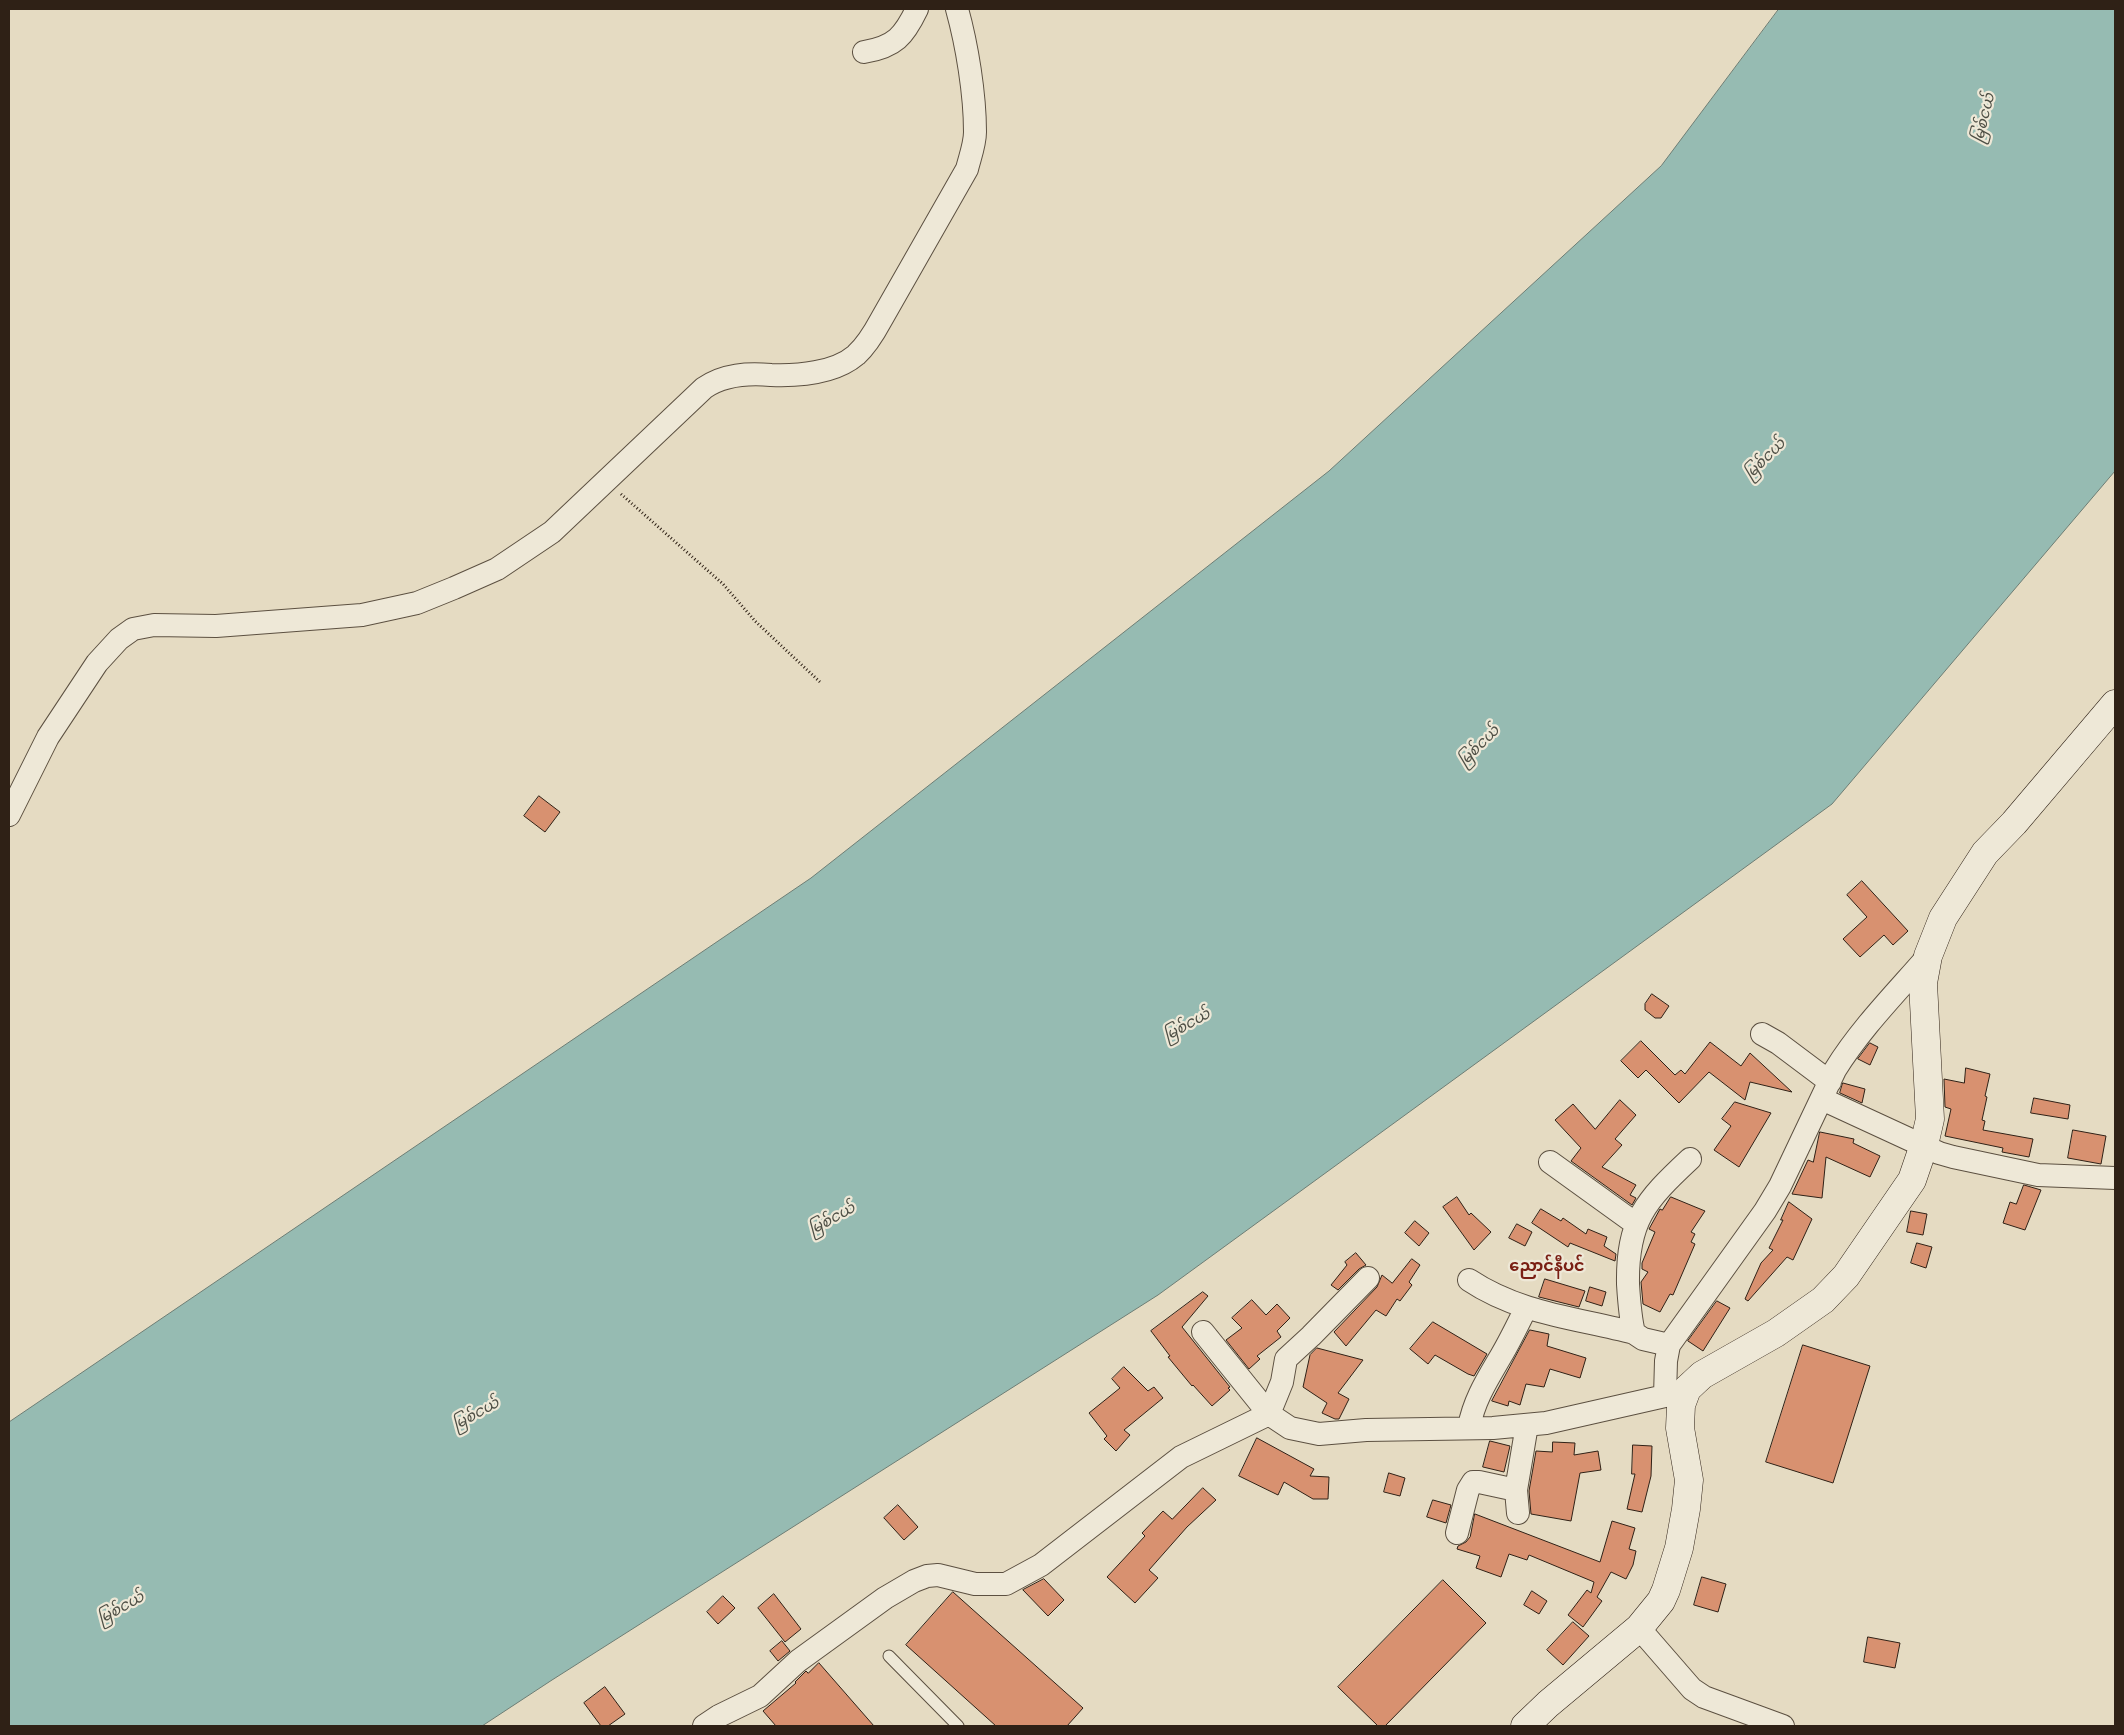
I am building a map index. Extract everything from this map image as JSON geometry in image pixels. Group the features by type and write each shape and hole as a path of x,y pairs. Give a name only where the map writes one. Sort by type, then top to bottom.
{"street":[{"path":"864,52 882,49 902,36 917,9"},
{"path":"9,815 48,737 97,663 119,639 133,628 154,625 216,626 362,615 417,602 497,569 538,542 567,519 605,480 715,380 745,374 794,375 846,362 868,343 967,169 975,133 974,110 966,48 957,9"},
{"path":"1203,1332 1269,1414 1290,1428 1320,1434 1366,1430 1469,1428 1546,1423 1675,1395 1686,1389 1702,1375 1776,1333 1823,1300 1840,1282 1912,1180 1924,1145 1930,1119 1923,982 1928,956 1943,918 1986,854 2115,704"},
{"path":"1525,1726 1548,1704 1639,1628 1661,1601 1671,1577 1679,1548 1689,1480 1680,1428 1680,1405 1675,1395 1666,1361 1669,1345 1765,1212 1835,1070 1858,1037 1928,956"},
{"path":"1762,1034 1778,1043 1826,1091 1924,1145 1953,1157 2019,1172 2055,1176 2115,1178"},
{"path":"1634,1333 1629,1297 1630,1242 1636,1224 1654,1196 1690,1160"},
{"path":"1550,1162 1636,1224"},
{"path":"704,1726 719,1716 760,1696 798,1661 885,1598 914,1581 927,1576 938,1575 975,1584 1006,1584 1041,1565 1180,1456 1269,1414 1282,1382 1286,1359 1368,1278"},
{"path":"1469,1280 1498,1297 1526,1308 1634,1333 1643,1339 1669,1345"},
{"path":"1469,1428 1472,1412 1482,1386 1505,1350 1526,1308"},
{"path":"1518,1512 1516,1490 1527,1425"},
{"path":"1457,1534 1468,1490 1473,1482 1516,1490"},
{"path":"1639,1628 1692,1689 1704,1698 1783,1726"}],"lane":[{"path":"889,1656 958,1726"}],"path":[{"path":"605,480 723,584 755,621 820,682"}],"water":[{"name":"မြစ်ငယ်","path":"1779,9 2115,9 2115,471 1832,804 1158,1295 482,1726 9,1726 9,1422 811,878 1329,471 1661,166"}],"building":[{"path":"539,796 560,812 545,832 524,816"},
{"path":"1862,881 1908,931 1893,945 1884,935 1860,957 1843,939 1867,917 1847,895"},
{"path":"1652,994 1669,1006 1661,1018 1655,1018 1645,1010 1645,1004"},
{"path":"1641,1041 1675,1075 1681,1070 1685,1074 1710,1042 1741,1066 1750,1053 1792,1092 1750,1082 1745,1100 1709,1072 1679,1103 1646,1070 1638,1078 1621,1061"},
{"path":"1870,1043 1878,1047 1870,1065 1858,1059"},
{"path":"1966,1068 1990,1074 1982,1120 1985,1121 1983,1130 2033,1139 2029,1157 2002,1152 2003,1148 1945,1136 1951,1109 1945,1107 1944,1079 1964,1083"},
{"path":"1843,1083 1865,1089 1862,1103 1840,1093"},
{"path":"2034,1098 2070,1105 2068,1119 2031,1113"},
{"path":"1620,1100 1636,1115 1615,1139 1622,1145 1602,1167 1636,1185 1630,1195 1636,1198 1632,1205 1571,1161 1581,1148 1555,1120 1573,1104 1595,1129"},
{"path":"1735,1102 1771,1113 1739,1167 1714,1150 1731,1126 1722,1119"},
{"path":"2073,1130 2106,1136 2101,1164 2068,1158"},
{"path":"1820,1132 1854,1139 1853,1143 1880,1156 1870,1177 1826,1157 1822,1198 1792,1194 1808,1160 1813,1162"},
{"path":"2024,1185 2041,1190 2025,1230 2003,1223 2010,1202 2016,1204"},
{"path":"1457,1197 1469,1215 1471,1213 1491,1232 1474,1250 1443,1207"},
{"path":"1671,1197 1705,1211 1691,1232 1695,1234 1691,1242 1695,1244 1673,1295 1670,1294 1660,1312 1643,1304 1641,1282 1648,1272 1642,1269 1642,1263 1655,1232 1649,1229 1660,1209 1662,1210"},
{"path":"1789,1202 1812,1219 1793,1260 1787,1257 1748,1301 1745,1299 1761,1263 1773,1250 1769,1248 1783,1220 1781,1220"},
{"path":"1541,1209 1561,1221 1563,1218 1586,1234 1588,1229 1607,1237 1604,1246 1616,1254 1615,1261 1570,1243 1568,1247 1532,1223"},
{"path":"1911,1211 1927,1214 1923,1235 1907,1232"},
{"path":"1415,1221 1429,1233 1419,1246 1405,1233"},
{"path":"1517,1224 1532,1232 1525,1246 1509,1238"},
{"path":"1917,1243 1932,1247 1926,1268 1911,1263"},
{"path":"1356,1253 1366,1265 1359,1269 1338,1290 1331,1285 1347,1265 1345,1262"},
{"path":"1412,1259 1420,1265 1409,1282 1412,1285 1400,1301 1397,1299 1386,1316 1376,1310 1346,1346 1334,1332 1377,1287 1382,1275 1392,1283"},
{"path":"1545,1279 1585,1291 1579,1307 1539,1297"},
{"path":"1590,1287 1606,1292 1602,1306 1586,1301"},
{"path":"1203,1292 1208,1296 1182,1327 1230,1387 1228,1388 1230,1390 1212,1406 1192,1386 1168,1357 1170,1356 1151,1331"},
{"path":"1252,1300 1266,1315 1277,1304 1290,1318 1277,1331 1281,1337 1257,1356 1260,1359 1249,1369 1226,1340 1242,1328 1232,1318"},
{"path":"1717,1301 1730,1308 1703,1351 1688,1341"},
{"path":"1433,1322 1487,1354 1474,1376 1435,1355 1428,1364 1410,1349"},
{"path":"1530,1330 1549,1334 1547,1346 1586,1358 1580,1378 1550,1369 1544,1387 1526,1384 1520,1405 1509,1401 1508,1406 1492,1401"},
{"path":"1803,1345 1870,1366 1833,1483 1766,1462"},
{"path":"1317,1348 1363,1360 1338,1393 1349,1399 1339,1419 1322,1413 1327,1403 1303,1387 1310,1355"},
{"path":"1124,1367 1148,1391 1154,1387 1163,1398 1124,1430 1130,1435 1116,1451 1104,1439 1107,1436 1089,1413 1120,1388 1112,1379"},
{"path":"1257,1438 1314,1469 1310,1476 1329,1477 1328,1499 1313,1499 1284,1482 1278,1495 1239,1476"},
{"path":"1490,1441 1510,1446 1504,1472 1483,1467"},
{"path":"1553,1442 1575,1443 1574,1455 1598,1451 1601,1470 1580,1473 1571,1521 1531,1514 1529,1491 1536,1451 1552,1452"},
{"path":"1633,1445 1652,1446 1651,1476 1642,1512 1627,1509 1635,1474 1632,1474"},
{"path":"1389,1473 1405,1478 1400,1496 1384,1492"},
{"path":"1203,1488 1216,1500 1187,1527 1149,1570 1158,1578 1135,1603 1107,1577 1145,1536 1142,1533 1163,1511 1172,1519"},
{"path":"1433,1500 1451,1505 1446,1523 1427,1517"},
{"path":"898,1505 918,1527 904,1540 884,1518"},
{"path":"1475,1514 1600,1562 1612,1521 1635,1528 1629,1549 1636,1551 1633,1565 1626,1579 1611,1572 1597,1597 1602,1601 1583,1627 1568,1615 1587,1590 1591,1593 1594,1582 1529,1555 1527,1560 1509,1554 1501,1577 1476,1568 1480,1556 1457,1549 1458,1546 1466,1542 1470,1537"},
{"path":"1702,1577 1726,1584 1718,1612 1694,1605"},
{"path":"1044,1579 1064,1600 1048,1616 1023,1590"},
{"path":"1443,1580 1486,1623 1385,1726 1378,1726 1338,1687"},
{"path":"1532,1591 1547,1601 1539,1614 1524,1605"},
{"path":"953,1592 1083,1708 1067,1726 996,1726 906,1645"},
{"path":"774,1594 801,1629 785,1642 758,1608"},
{"path":"723,1596 735,1608 718,1624 707,1612"},
{"path":"1573,1622 1589,1636 1563,1665 1547,1650"},
{"path":"1868,1637 1900,1643 1895,1668 1864,1662"},
{"path":"782,1641 790,1651 778,1661 770,1651"},
{"path":"819,1663 874,1726 776,1726 763,1711 796,1683 806,1671 808,1673"},
{"path":"605,1687 625,1714 608,1726 601,1726 584,1703"}],"district":[{"name":"ညောင်နီပင်","path":"1547,1266"}]}
